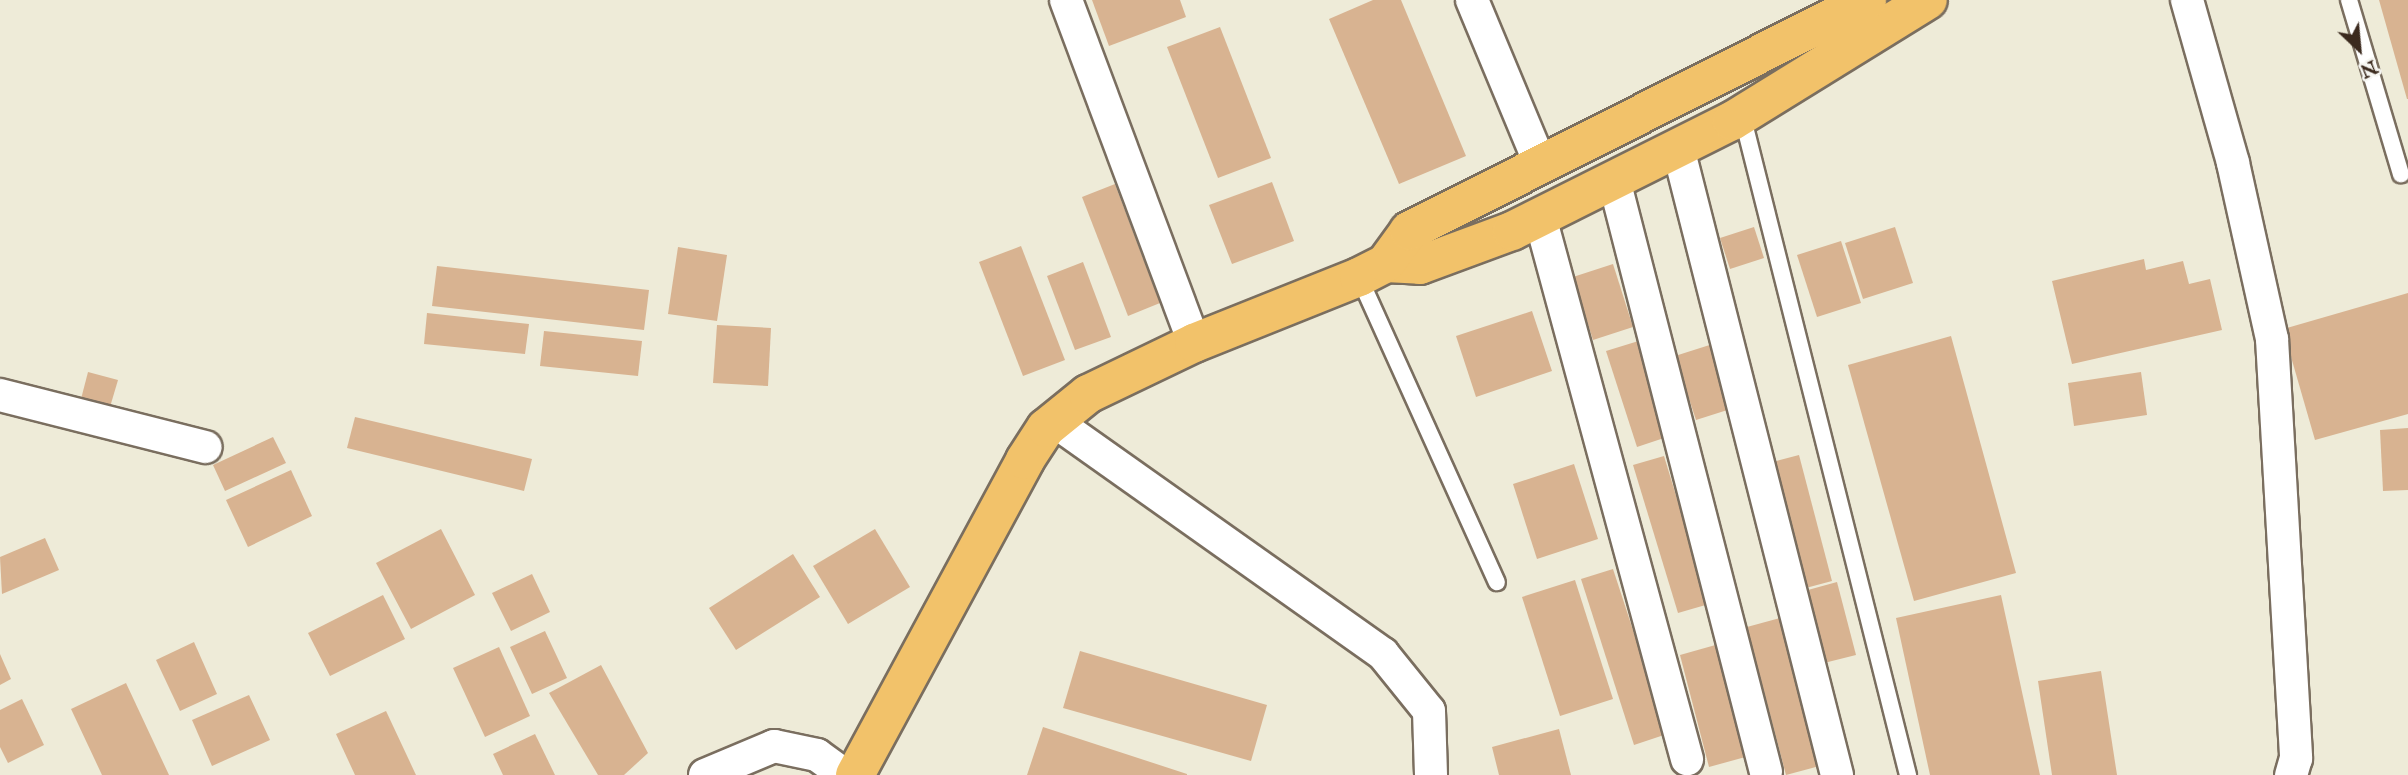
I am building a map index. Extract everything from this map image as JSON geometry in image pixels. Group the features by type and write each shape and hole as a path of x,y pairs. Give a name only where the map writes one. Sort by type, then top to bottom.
{"highway":[{"path":"1373,270 1409,231 1632,121 1867,0"},
{"path":"855,775 1025,460 1054,421 1088,394 1194,343 1373,270 1420,265 1539,217 1742,115 1928,0"},
{"path":"1632,121 1664,155"}],"street":[{"path":"1066,0 1194,343"},
{"path":"1472,0 1541,166"},
{"path":"2187,0 2233,163 2272,340 2296,758 2291,775"},
{"path":"1664,155 1837,775"},
{"path":"1614,180 1766,772"},
{"path":"1539,217 1687,760"},
{"path":"0,395 206,447"},
{"path":"1054,421 1384,654 1429,711 1432,775"},
{"path":"705,775 774,746 817,755 845,775"}],"lane":[{"path":"2349,0 2401,174"},
{"path":"1742,115 1908,775"},
{"path":"1373,270 1497,582"}],"building":[{"path":"1092,0 1180,0 1186,17 1109,46"},
{"path":"1373,0 1401,0 1466,156 1399,184 1329,19"},
{"path":"2379,0 2408,0 2408,99 2407,99"},
{"path":"1220,27 1271,158 1218,178 1167,47"},
{"path":"1272,182 1294,241 1232,264 1209,205"},
{"path":"1115,184 1160,303 1128,316 1082,197"},
{"path":"1754,227 1764,258 1730,269 1720,238"},
{"path":"1895,227 1913,283 1863,299 1845,243"},
{"path":"1841,241 1861,303 1817,317 1797,255"},
{"path":"1021,246 1065,360 1023,376 979,262"},
{"path":"678,247 727,255 717,321 668,314"},
{"path":"2144,259 2146,270 2183,261 2189,284 2210,279 2222,330 2072,364 2052,281"},
{"path":"1083,262 1111,337 1075,350 1047,276"},
{"path":"1613,264 1633,327 1593,340 1573,277"},
{"path":"437,266 649,290 644,330 432,306"},
{"path":"2408,293 2408,414 2315,440 2283,329"},
{"path":"1532,311 1552,371 1476,397 1456,336"},
{"path":"427,313 529,324 525,354 424,344"},
{"path":"717,325 771,328 768,386 713,383"},
{"path":"544,331 642,341 638,376 540,366"},
{"path":"1951,336 2016,573 1914,601 1848,365"},
{"path":"1645,339 1676,434 1637,447 1606,351"},
{"path":"1719,342 1740,406 1696,420 1675,356"},
{"path":"88,372 118,380 110,407 81,399"},
{"path":"2141,372 2147,415 2074,426 2068,383"},
{"path":"355,417 532,459 524,491 347,448"},
{"path":"2408,428 2408,490 2383,491 2380,430"},
{"path":"273,437 286,463 225,491 213,465"},
{"path":"1799,455 1832,581 1802,589 1769,463"},
{"path":"1664,456 1709,604 1678,613 1633,465"},
{"path":"1574,464 1598,539 1537,559 1513,484"},
{"path":"291,470 312,516 248,547 226,500"},
{"path":"441,529 475,595 411,629 376,563"},
{"path":"875,529 910,587 848,624 813,566"},
{"path":"45,538 59,570 2,594 0,557"},
{"path":"793,554 820,597 736,650 709,608"},
{"path":"1613,569 1667,734 1634,745 1581,579"},
{"path":"532,574 550,612 511,631 492,593"},
{"path":"1575,580 1613,699 1560,716 1522,597"},
{"path":"1837,582 1856,655 1816,665 1797,593"},
{"path":"383,595 405,639 330,676 308,633"},
{"path":"2001,595 2040,775 1930,775 1896,618"},
{"path":"1787,616 1827,764 1786,775 1747,627"},
{"path":"545,631 567,678 532,694 510,647"},
{"path":"194,642 217,694 180,711 156,660"},
{"path":"1719,644 1749,756 1709,767 1680,655"},
{"path":"499,647 530,716 485,737 453,668"},
{"path":"1080,651 1267,705 1251,761 1063,708"},
{"path":"0,654 11,679 0,685"},
{"path":"601,665 648,753 624,775 598,775 549,693"},
{"path":"2101,671 2117,775 2052,775 2038,681"},
{"path":"126,683 169,775 102,775 71,709"},
{"path":"249,695 270,740 212,766 192,720"},
{"path":"22,699 44,745 8,763 0,747 0,710"},
{"path":"386,711 416,775 355,775 336,734"},
{"path":"1043,727 1187,774 1187,775 1027,775"},
{"path":"1559,729 1571,775 1499,775 1492,747"},
{"path":"535,734 555,775 503,775 493,754"}]}
